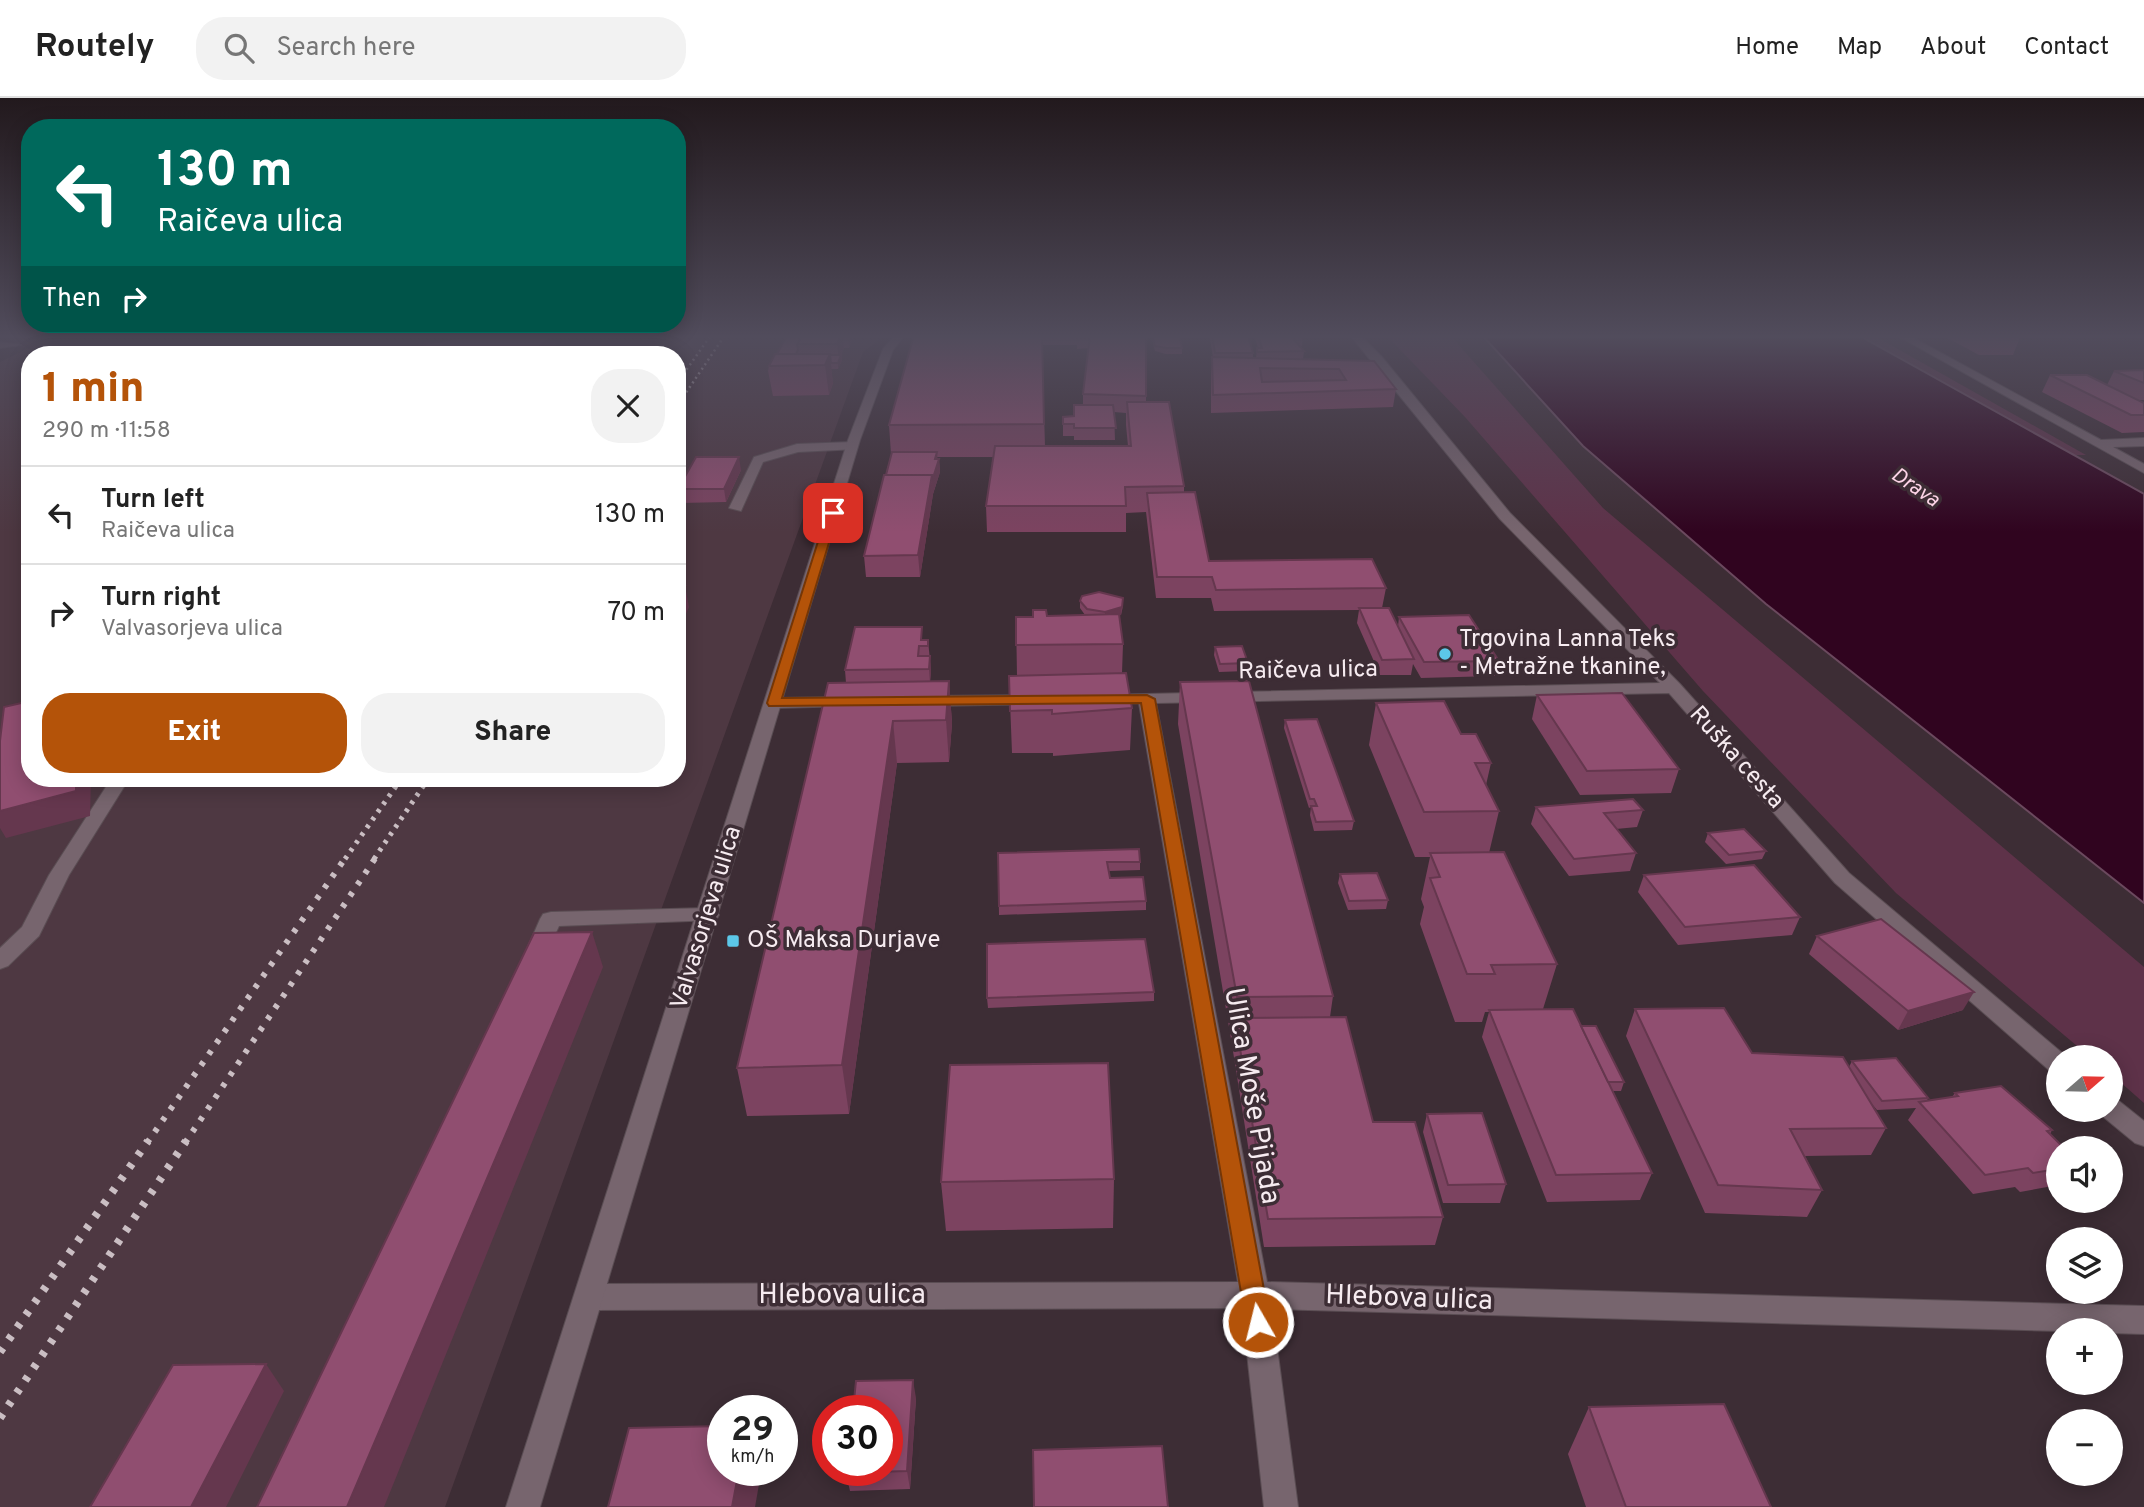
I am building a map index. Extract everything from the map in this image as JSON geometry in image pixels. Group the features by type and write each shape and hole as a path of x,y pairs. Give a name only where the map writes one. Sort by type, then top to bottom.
{"street":[{"name":"Valvasorjeva ulica","path":"523,1507 869,401"},
{"name":"Ruška cesta","path":"1412,401 1505,516 1674,688 1842,878 2046,1053"},
{"path":"2019,401 2144,469"},
{"path":"2096,444 2144,442"},
{"path":"736,508 758,460 797,448 853,446"},
{"name":"Raičeva ulica","path":"1092,699 1674,688"},
{"name":"Ulica Moše Pijada","path":"1147,699 1255,1295 1281,1507"},
{"path":"911,701 1050,700"},
{"path":"774,703 870,702"},
{"path":"0,961 32,931 59,875 115,787"},
{"path":"523,981 551,919 708,915"},
{"path":"2123,1119 2144,1136"},
{"name":"Hlebova ulica","path":"590,1297 1255,1295 2144,1320"}],"shaded area":[{"path":"0,401 21,401 21,787 686,787 686,401 845,401 445,1507 0,1507"},
{"path":"1449,401 1508,401 1603,508 2144,967 2144,1103 2123,1085 2123,1045 2076,1045 1896,893 1703,691"},
{"path":"1975,401 1990,401 2086,455 2071,455"}],"water":[{"name":"Drava","path":"1542,401 1976,401 2144,494 2144,903 1766,604 1583,446"}],"building":[{"path":"896,401 1043,401 1044,424 889,425"},
{"path":"2102,401 2144,403 2144,415 2131,415"},
{"path":"1127,402 1169,402 1184,486 1125,487 1126,506 986,506 995,446 1131,446"},
{"path":"1074,405 1113,405 1116,428 1074,428 1074,424 1063,424 1063,417 1074,416"},
{"path":"892,452 937,452 935,459 939,459 932,481 932,475 886,475"},
{"path":"696,457 739,457 724,489 686,489 686,475"},
{"path":"884,475 932,475 918,555 864,556"},
{"path":"1195,492 1209,561 1372,559 1386,588 1216,590 1212,577 1157,577 1147,493"},
{"path":"1099,592 1123,598 1122,607 1105,612 1087,609 1080,601 1082,596"},
{"path":"1359,608 1389,608 1414,659 1382,660"},
{"path":"1033,610 1046,610 1047,616 1119,614 1123,644 1016,645 1016,617 1033,617"},
{"path":"1469,615 1499,661 1424,662 1399,617"},
{"path":"855,627 922,627 921,640 928,640 928,646 919,646 918,656 930,656 929,669 845,670"},
{"path":"1242,646 1248,663 1220,664 1215,647"},
{"path":"1126,673 1132,708 1052,714 1052,710 1010,711 1009,676"},
{"path":"949,681 946,720 893,721 842,1065 737,1068 828,683"},
{"path":"1249,681 1333,996 1237,997 1180,682"},
{"path":"1622,693 1679,769 1587,771 1537,695"},
{"path":"1444,701 1461,734 1476,734 1491,763 1475,763 1499,811 1424,812 1376,703"},
{"path":"21,703 21,787 76,787 76,791 0,811 0,741 4,707"},
{"path":"1317,719 1354,821 1316,822 1311,806 1317,806 1314,799 1310,799 1285,720"},
{"path":"1633,799 1643,810 1604,813 1636,853 1574,859 1536,807"},
{"path":"1744,829 1766,851 1729,855 1708,833"},
{"path":"1139,849 1140,862 1107,862 1110,878 1143,877 1146,901 999,906 998,853"},
{"path":"1504,852 1557,964 1491,965 1495,974 1467,974 1430,878 1440,877 1430,853"},
{"path":"1754,865 1800,917 1685,927 1644,875"},
{"path":"1377,873 1388,900 1349,901 1340,874"},
{"path":"1881,919 1974,992 1908,1011 1817,936"},
{"path":"592,932 347,1507 257,1507 534,933"},
{"path":"1145,939 1154,992 987,998 987,944"},
{"path":"1724,1008 1752,1053 1843,1057 1886,1128 1790,1129 1822,1190 1718,1185 1635,1009"},
{"path":"1573,1009 1652,1173 1556,1175 1489,1010"},
{"path":"1346,1017 1373,1122 1415,1122 1443,1217 1268,1219 1235,1018"},
{"path":"1581,1026 1596,1026 1624,1082 1608,1082"},
{"path":"1896,1058 1928,1098 1882,1101 1852,1061"},
{"path":"1108,1063 1114,1179 941,1182 950,1065"},
{"path":"2001,1086 2052,1130 2047,1131 2052,1136 2046,1136 2046,1171 2033,1173 2028,1168 1985,1175 1919,1102 1958,1096 1955,1093"},
{"path":"1482,1113 1506,1184 1448,1185 1427,1114"},
{"path":"266,1364 191,1507 90,1507 173,1365"},
{"path":"913,1380 907,1471 903,1471 903,1395 855,1395 856,1381"},
{"path":"1724,1404 1771,1507 1626,1507 1589,1407"},
{"path":"707,1426 707,1486 736,1486 732,1507 608,1507 629,1428"},
{"path":"1162,1446 1168,1507 1034,1507 1033,1450"}],"railway":[{"path":"345,859 395,787"},
{"path":"374,859 423,787"},
{"path":"147,1143 346,857"},
{"path":"185,1143 376,857"},
{"path":"0,1352 148,1141"},
{"path":"0,1418 186,1141"}],"place":[{"name":"Trgovina Lanna Teks - Metražne tkanine,","path":"1445,654"},
{"name":"OŠ Maksa Durjave","path":"733,941"}],"route":[{"path":"833,513 774,703 1147,699 1258,1322"}]}
